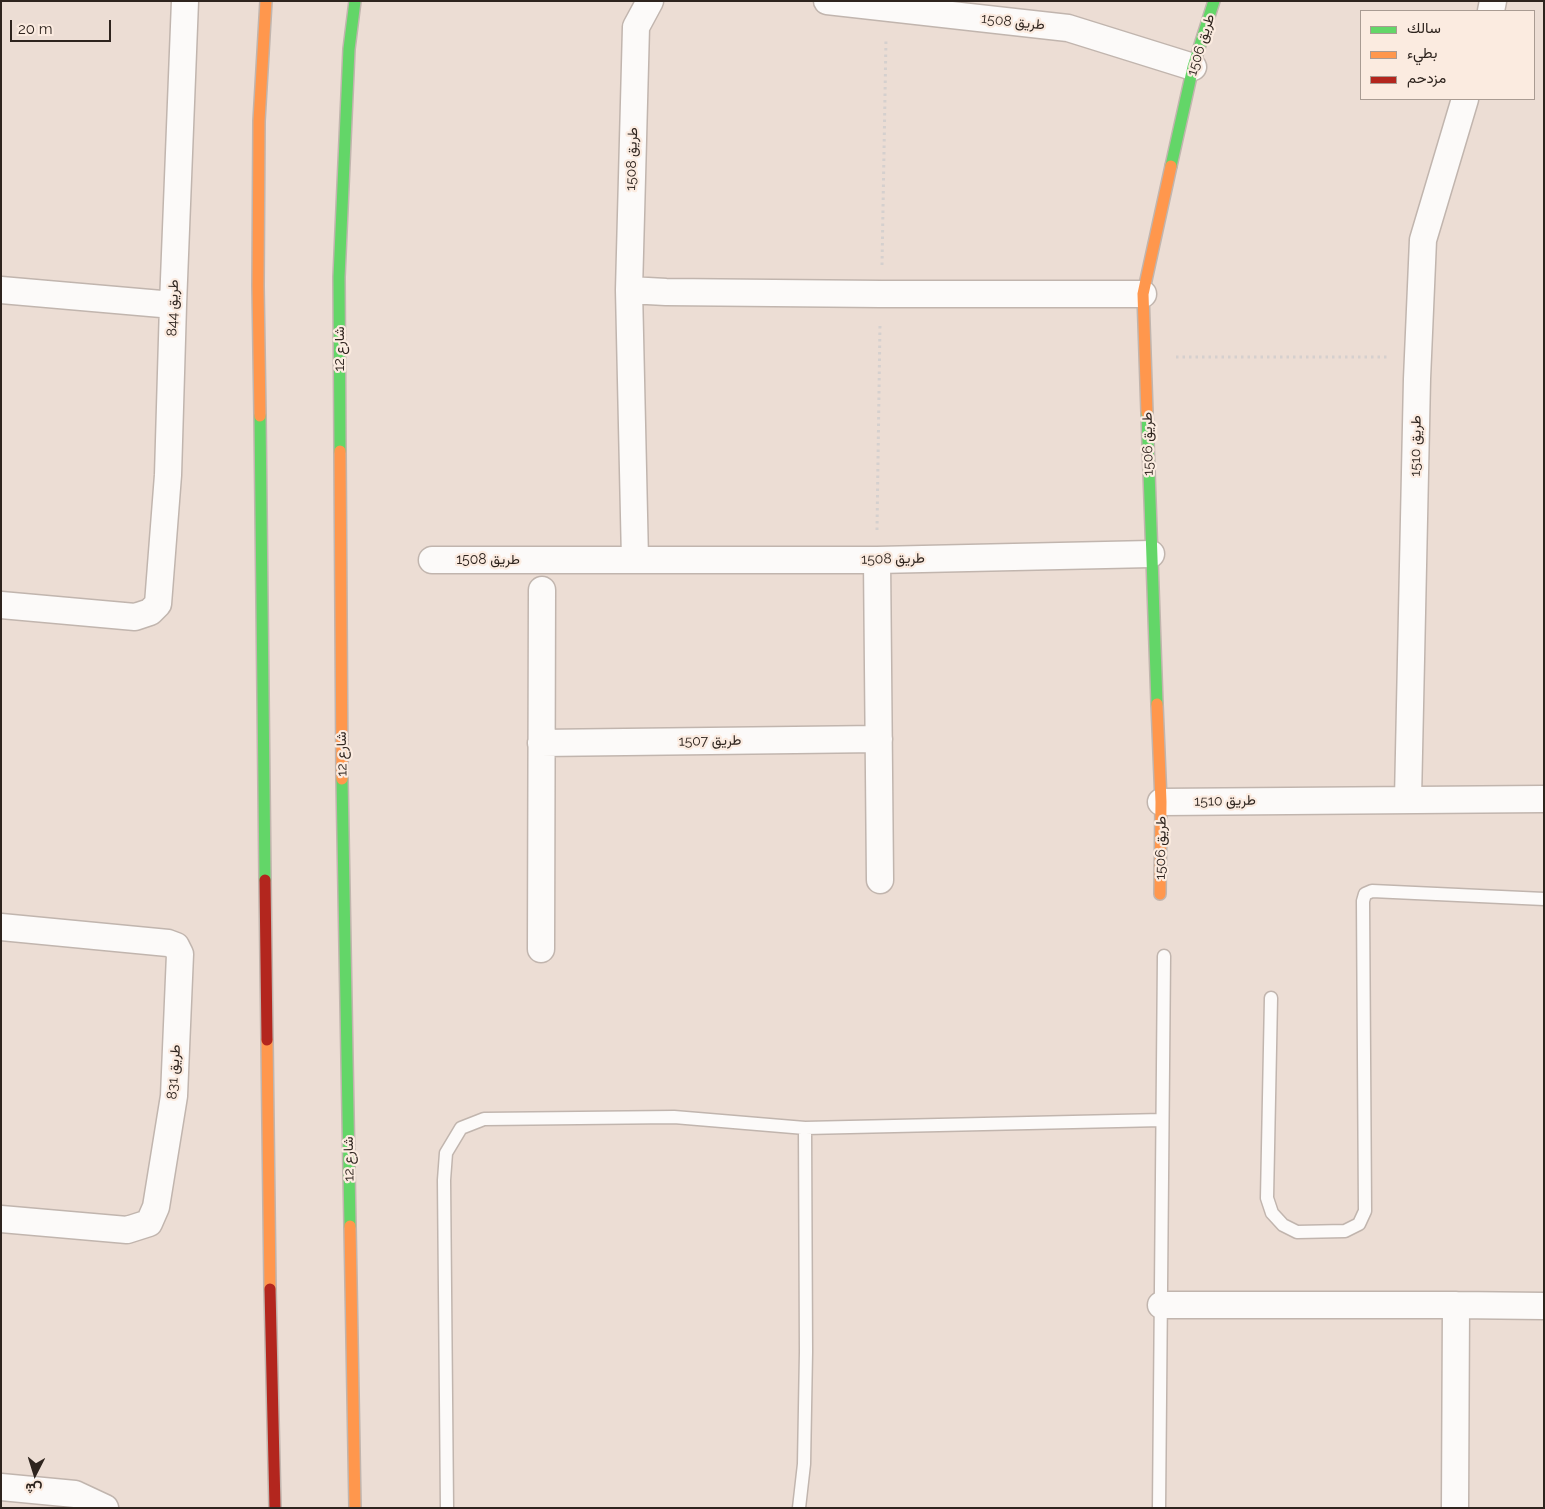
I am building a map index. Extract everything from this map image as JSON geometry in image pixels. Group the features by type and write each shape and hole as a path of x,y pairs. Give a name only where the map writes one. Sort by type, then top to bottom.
{"street":[{"name":"طريق 844","path":"1,605 135,617 150,612 158,604 168,475 185,1"},
{"path":"266,1 259,120 258,286 270,1285 275,1508"},
{"name":"شارع 12","path":"355,1 349,49 339,287 342,719 355,1508"},
{"name":"طريق 1508","path":"635,560 628,290 636,27 650,1"},
{"name":"طريق 1508","path":"827,1 1068,28 1193,67"},
{"name":"طريق 1506","path":"1160,894 1161,802 1151,554 1144,294 1193,67 1214,1"},
{"name":"طريق 1510","path":"1408,799 1418,357 1423,240 1465,100"},
{"path":"1,290 173,305"},
{"path":"628,290 881,294 1144,294"},
{"name":"طريق 1508","path":"432,560 877,560 1151,554"},
{"path":"877,560 880,880"},
{"path":"541,949 542,590"},
{"name":"طريق 1507","path":"541,743 879,739"},
{"name":"طريق 1510","path":"1161,802 1544,799"},
{"name":"طريق 831","path":"1,927 168,943 176,946 180,954 174,1096 156,1207 149,1223 127,1230 1,1219"},
{"path":"1161,1305 1456,1304 1544,1306"},
{"path":"1455,1508 1456,1304"},
{"path":"1,1487 75,1494 105,1508"}],"lane":[{"path":"1271,998 1267,1198 1272,1213 1283,1225 1297,1232 1345,1231 1359,1224 1365,1211 1363,901 1365,894 1372,891 1544,899"},
{"path":"1159,1508 1164,956"},
{"path":"447,1508 444,1180 446,1153 461,1128 484,1119 674,1117 805,1128 1162,1120"},
{"path":"799,1508 804,1464 806,1362 805,1128"}],"path":[{"path":"1146,357 1418,357"}],"traffic: fast":[{"path":"340,451 339,277 349,49 355,1"},
{"path":"1171,166 1193,67 1214,1"},
{"path":"1147,413 1157,704"},
{"path":"260,416 265,880"},
{"path":"342,779 350,1226"}],"traffic: slow":[{"path":"260,416 258,286 259,121 266,1"},
{"path":"1147,413 1143,294 1171,166"},
{"path":"340,451 342,779"},
{"path":"1157,704 1161,802 1160,894"},
{"path":"267,1040 270,1289"},
{"path":"350,1226 355,1508"}],"traffic: jam":[{"path":"265,880 267,1040"},
{"path":"270,1289 275,1508"}]}
